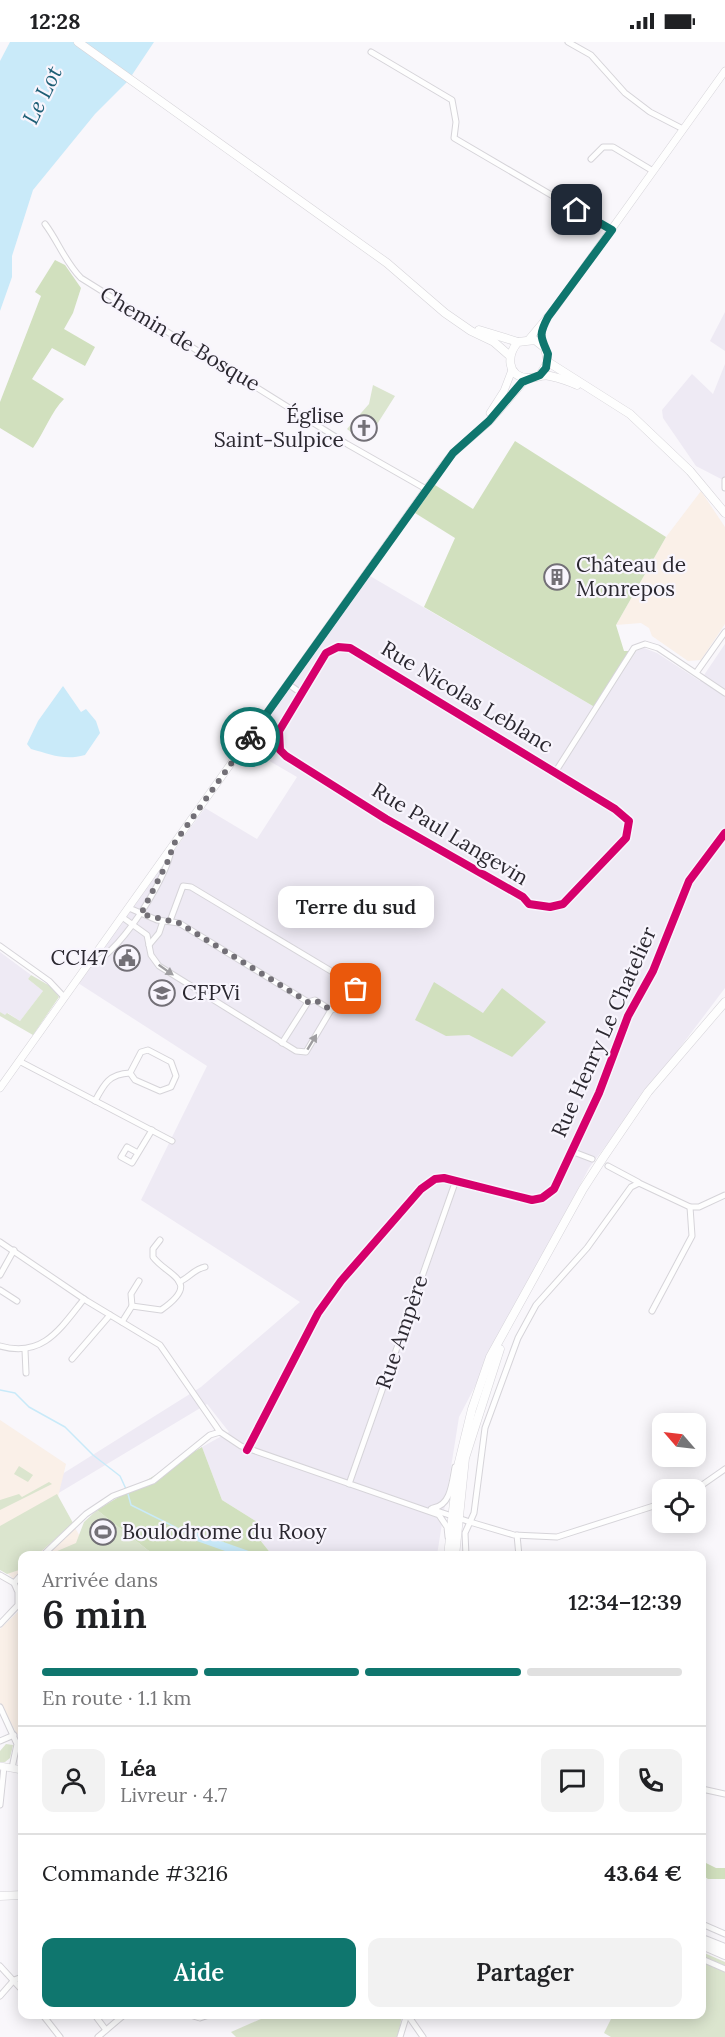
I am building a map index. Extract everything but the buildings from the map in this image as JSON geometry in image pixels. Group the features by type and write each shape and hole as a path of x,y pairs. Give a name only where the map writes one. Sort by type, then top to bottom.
{"highway":[{"path":"706,1941 725,1948"},
{"path":"706,1947 725,1955"}],"main road":[{"path":"78,42 387,263 456,320 494,342 510,356 513,370 504,391 473,435"},
{"path":"456,320 518,342 529,339 612,230 725,71"},
{"path":"541,344 541,330 548,317"},
{"path":"529,339 541,344 548,354 548,362 540,375"},
{"path":"510,356 518,342"},
{"path":"548,362 605,396 630,414 659,440 724,512"},
{"path":"513,370 527,378"},
{"path":"1,1083 129,908 453,453 489,421 527,378 540,375 575,384 605,396"},
{"path":"455,1551 454,1517 466,1429 490,1357 583,1189 615,1140 654,1084 725,1002"},
{"path":"448,1551 465,1458 480,1403 509,1325"},
{"path":"0,1896 18,1895"}],"street":[{"path":"568,42 591,55 625,93 650,111 683,129"},
{"path":"371,52 452,100 456,122 454,138 612,230"},
{"path":"591,159 603,147 613,147 653,171"},
{"name":"Chemin de Bosque","path":"45,224 54,234 69,265 81,278 426,489"},
{"path":"725,480 725,488"},
{"path":"696,674 725,632"},
{"path":"556,771 634,648 652,645 725,693"},
{"name":"Rue Nicolas Leblanc","path":"301,693 329,650 338,647 350,648 556,771 627,818"},
{"path":"288,684 301,693"},
{"name":"Rue Paul Langevin","path":"301,693 279,731 279,746 282,753 386,819 523,897 529,904 556,906 572,898 626,838 630,827 627,818"},
{"name":"Rue Henry Le Chatelier","path":"456,1180 538,1200 554,1189 599,1093 628,1016 653,971 689,881 725,833"},
{"path":"87,965 105,955 134,925 171,855 171,848"},
{"path":"122,917 147,935 154,960 159,966 301,1053 306,1052 331,1010 347,1005 356,986 189,886 183,886 170,921"},
{"path":"129,908 163,921 179,923 308,1002"},
{"path":"149,945 159,933 163,921"},
{"path":"0,946 49,981 64,998"},
{"path":"282,1043 308,1002 315,1000 331,1010"},
{"path":"146,1049 171,1062 176,1076 171,1087 157,1091 135,1080 130,1073 141,1052 146,1049"},
{"path":"19,1061 172,1141"},
{"path":"95,1101 107,1080 130,1073"},
{"path":"138,1153 152,1130"},
{"path":"571,1150 592,1159"},
{"path":"608,1166 690,1206 699,1207 725,1195"},
{"path":"247,1450 318,1313 341,1281 421,1189 435,1179 456,1180"},
{"name":"Rue Ampère","path":"349,1484 456,1180"},
{"path":"466,1551 465,1533 474,1513 484,1428 518,1338 543,1296 587,1248 631,1187 639,1183"},
{"path":"652,1311 692,1236 690,1206"},
{"path":"132,1306 161,1310 177,1295 178,1277 153,1257 153,1249 160,1240"},
{"path":"0,1242 84,1299 160,1345 220,1432 247,1450 415,1505 517,1535 557,1537 652,1507"},
{"path":"0,1275 14,1250"},
{"path":"179,1282 187,1279 197,1269 205,1267"},
{"path":"122,1322 132,1306 131,1294 139,1281"},
{"path":"0,1290 17,1301"},
{"path":"0,1346 17,1351 43,1345 84,1299"},
{"path":"72,1359 110,1315"},
{"path":"25,1350 26,1373"},
{"path":"415,1505 436,1508 447,1500 466,1429"},
{"path":"47,1551 86,1514 127,1491 153,1481 210,1435 220,1432"},
{"path":"706,1482 725,1469"},
{"path":"415,1505 440,1515 444,1519 448,1551"},
{"path":"517,1535 519,1551"},
{"path":"0,1575 14,1583 18,1592 18,1605 0,1624"},
{"path":"14,1583 18,1578"},
{"path":"0,1707 15,1735 17,1744 6,1767 0,1805"},
{"path":"0,1741 15,1735"},
{"path":"706,1790 725,1794"},
{"path":"706,1926 725,1934"},
{"path":"706,1961 725,1969"},
{"path":"0,1966 18,1985"},
{"path":"0,1996 18,1978"},
{"path":"46,2019 60,2037"},
{"path":"98,2019 106,2030"},
{"path":"98,2037 119,2019"},
{"path":"400,2037 405,2019"},
{"path":"410,2019 423,2037"}],"shaded area":[{"path":"725,312 725,351 710,341"},
{"path":"725,364 725,481 696,466 663,418 662,410 692,374 713,394"},
{"path":"701,491 725,527 725,624 701,660 688,661 652,636 649,628 641,623 616,625 666,537"},
{"path":"370,576 598,709 636,651 644,648 657,653 700,681 725,644 725,988 589,1168 459,1417 438,1551 269,1551 256,1535 257,1522 222,1500 202,1447 229,1432 207,1404 57,1494 0,1513 201,1387 300,1302 141,1200 207,1066 78,983 205,808 257,839 297,777 247,748","holes":["502,988 512,1057 469,1035"]},
{"path":"0,952 31,975 28,979 43,991 20,1021 8,1013 5,1016 0,1012"},
{"path":"0,1420 66,1464 58,1497 83,1542 113,1551 18,1551 18,1592 14,1579 0,1567"},
{"path":"18,1612 18,1734 0,1703 0,1629"}],"green space":[{"path":"55,260 65,265 81,288 73,313 64,329 95,347 85,366 52,348 32,379 64,399 33,448 0,428 0,402 41,296 35,292"},
{"path":"373,385 395,396 374,429 361,440 347,429 369,404"},
{"path":"515,441 666,537 616,625 624,651 636,651 598,709 424,607 455,538 415,513 435,485 473,509"},
{"path":"31,975 50,986 59,997 33,1035 0,1016 0,1012 5,1015 7,1013 20,1021 43,991 28,979"},
{"path":"434,982 483,1013 502,988 546,1022 512,1057 469,1035 446,1036 415,1020"},
{"path":"202,1447 222,1500 257,1522 256,1535 269,1551 149,1551 97,1510"},
{"path":"19,1466 33,1475 28,1482 14,1474"},
{"path":"49,1482 52,1484 0,1510 0,1500 19,1494 22,1497"},
{"path":"57,1494 73,1523 42,1551 18,1551 18,1570 7,1574 0,1570 0,1526"},
{"name":"Boulodrome du Rooy","path":"97,1510 149,1551 57,1551 76,1543 84,1522"},
{"path":"6,1744 13,1745 10,1758 5,1762 0,1762 0,1751"},
{"path":"706,1863 716,1868 725,1868 725,1879 706,1878"},
{"path":"706,1954 725,1962 725,2037 611,2037 604,2033 611,2019 706,2019"},
{"path":"261,2019 401,2019 398,2037 236,2037 231,2032"}],"water":[{"name":"Le Lot","path":"10,42 154,42 128,81 95,114 33,190 12,256 12,277 0,311 0,61"},
{"path":"63,686 81,712 86,709 96,721 100,733 85,755 57,756 31,749 27,744 38,721"}],"waterway":[{"path":"0,1390 15,1393 29,1407 65,1427 93,1455 120,1476 126,1489"},
{"path":"128,1494 131,1505 189,1534"},
{"path":"189,1534 237,1551"}],"cycle path":[{"path":"338,647 350,648 615,809 629,821 626,838 563,904 550,907 529,904 523,897 386,819 286,756 280,750 279,731 326,653 338,647"},
{"path":"247,1450 318,1313 341,1281 421,1189 435,1179 444,1178 532,1200 542,1198 554,1189 599,1093 628,1016 653,971 689,881 725,833"}],"way so far":[{"path":"250,737 171,848 171,855 141,914 157,920 179,923 308,1002 315,1000 331,1010 347,1005 356,989"}],"place":[{"name":"Église Saint-Sulpice","path":"364,428"},
{"name":"Château de Monrepos","path":"557,577"},
{"name":"CCI47","path":"127,958"},
{"name":"Terre du sud","path":"356,989"},
{"name":"CFPVi","path":"162,993"},
{"name":"Boulodrome du Rooy","path":"103,1532"}],"route":[{"path":"250,737 453,453 489,421 518,385 527,378 540,375 546,368 548,354 541,344 541,330 548,317 612,230 577,210"}]}
